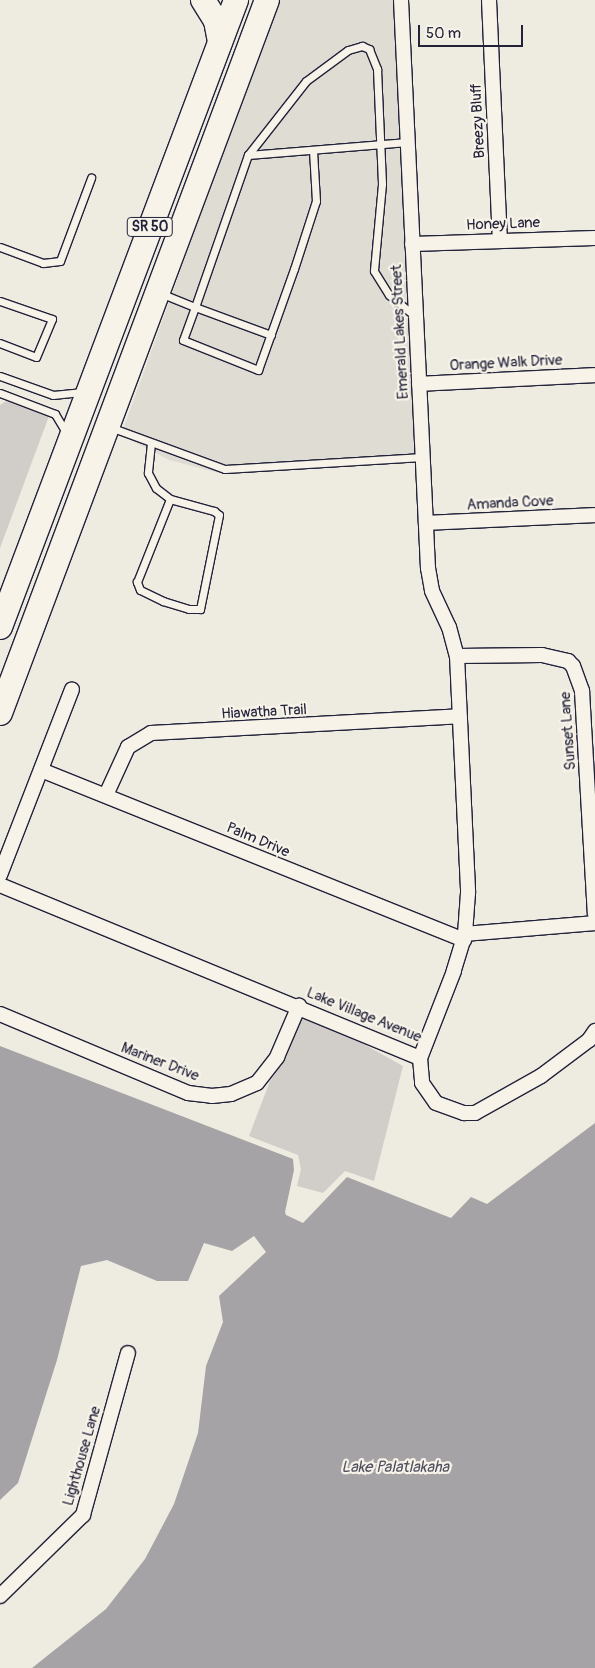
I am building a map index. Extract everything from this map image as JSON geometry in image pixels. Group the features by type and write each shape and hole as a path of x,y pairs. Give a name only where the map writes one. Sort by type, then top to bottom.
{"highway":[{"path":"203,0 216,21 220,42"},
{"name":"SR 50","path":"0,627 236,0"},
{"name":"SR 50","path":"0,714 267,0"}],"street":[{"name":"Emerald Lakes Street","path":"401,0 429,580 450,627 457,656"},
{"name":"Breezy Bluff","path":"489,0 500,240"},
{"name":"Honey Lane","path":"412,244 595,238"},
{"name":"Orange Walk Drive","path":"419,384 595,375"},
{"name":"Amanda Cove","path":"426,523 595,515"},
{"name":"Sunset Lane","path":"457,656 542,655 568,661 573,666 582,691 595,914"},
{"name":"Lake Village Avenue","path":"0,885 299,1006 420,1058 464,937 468,893 457,656"},
{"path":"0,875 72,688"},
{"name":"Hiawatha Trail","path":"106,795 128,747 151,733 460,716"},
{"name":"Palm Drive","path":"41,770 464,937 595,923"},
{"name":"Mariner Drive","path":"0,1014 188,1093 212,1096 240,1092 258,1084 277,1058 299,1006"},
{"path":"420,1058 422,1084 430,1096 454,1110 475,1113 541,1076 589,1040 595,1031"},
{"name":"Lighthouse Lane","path":"0,1596 84,1515 128,1353"}],"lane":[{"path":"313,151 316,201 258,370 184,340 248,155 306,80 348,50 362,46 370,48 377,69 382,184 374,271 389,295 416,316"},
{"path":"248,155 407,142"},
{"path":"0,247 43,263 60,261 91,178"},
{"path":"158,292 270,335"},
{"path":"0,301 52,319 36,357 0,343"},
{"path":"0,376 53,395 88,391"},
{"path":"0,392 54,414 70,439"},
{"path":"108,426 224,469 423,457"},
{"path":"151,443 148,473 156,488 170,499 214,511 219,515 200,609 189,609 163,602 140,590 137,582 170,499"}],"shaded area":[{"path":"278,0 393,0 415,461 219,473 169,460 121,435"},
{"path":"8,400 49,416 0,548 0,405"},
{"path":"303,1016 340,1031 403,1066 374,1181 345,1171 323,1193 297,1186 301,1169 298,1155 249,1136 270,1081 285,1060"}],"water":[{"name":"Lake Palatlakaha","path":"0,1046 293,1159 294,1170 285,1212 286,1215 303,1223 347,1177 451,1218 471,1197 487,1204 595,1123 595,1668 32,1668 106,1609 145,1559 174,1504 198,1433 206,1366 223,1322 219,1296 266,1252 254,1236 232,1251 204,1243 188,1281 157,1281 107,1260 81,1266 57,1360 18,1483 0,1500"}]}
